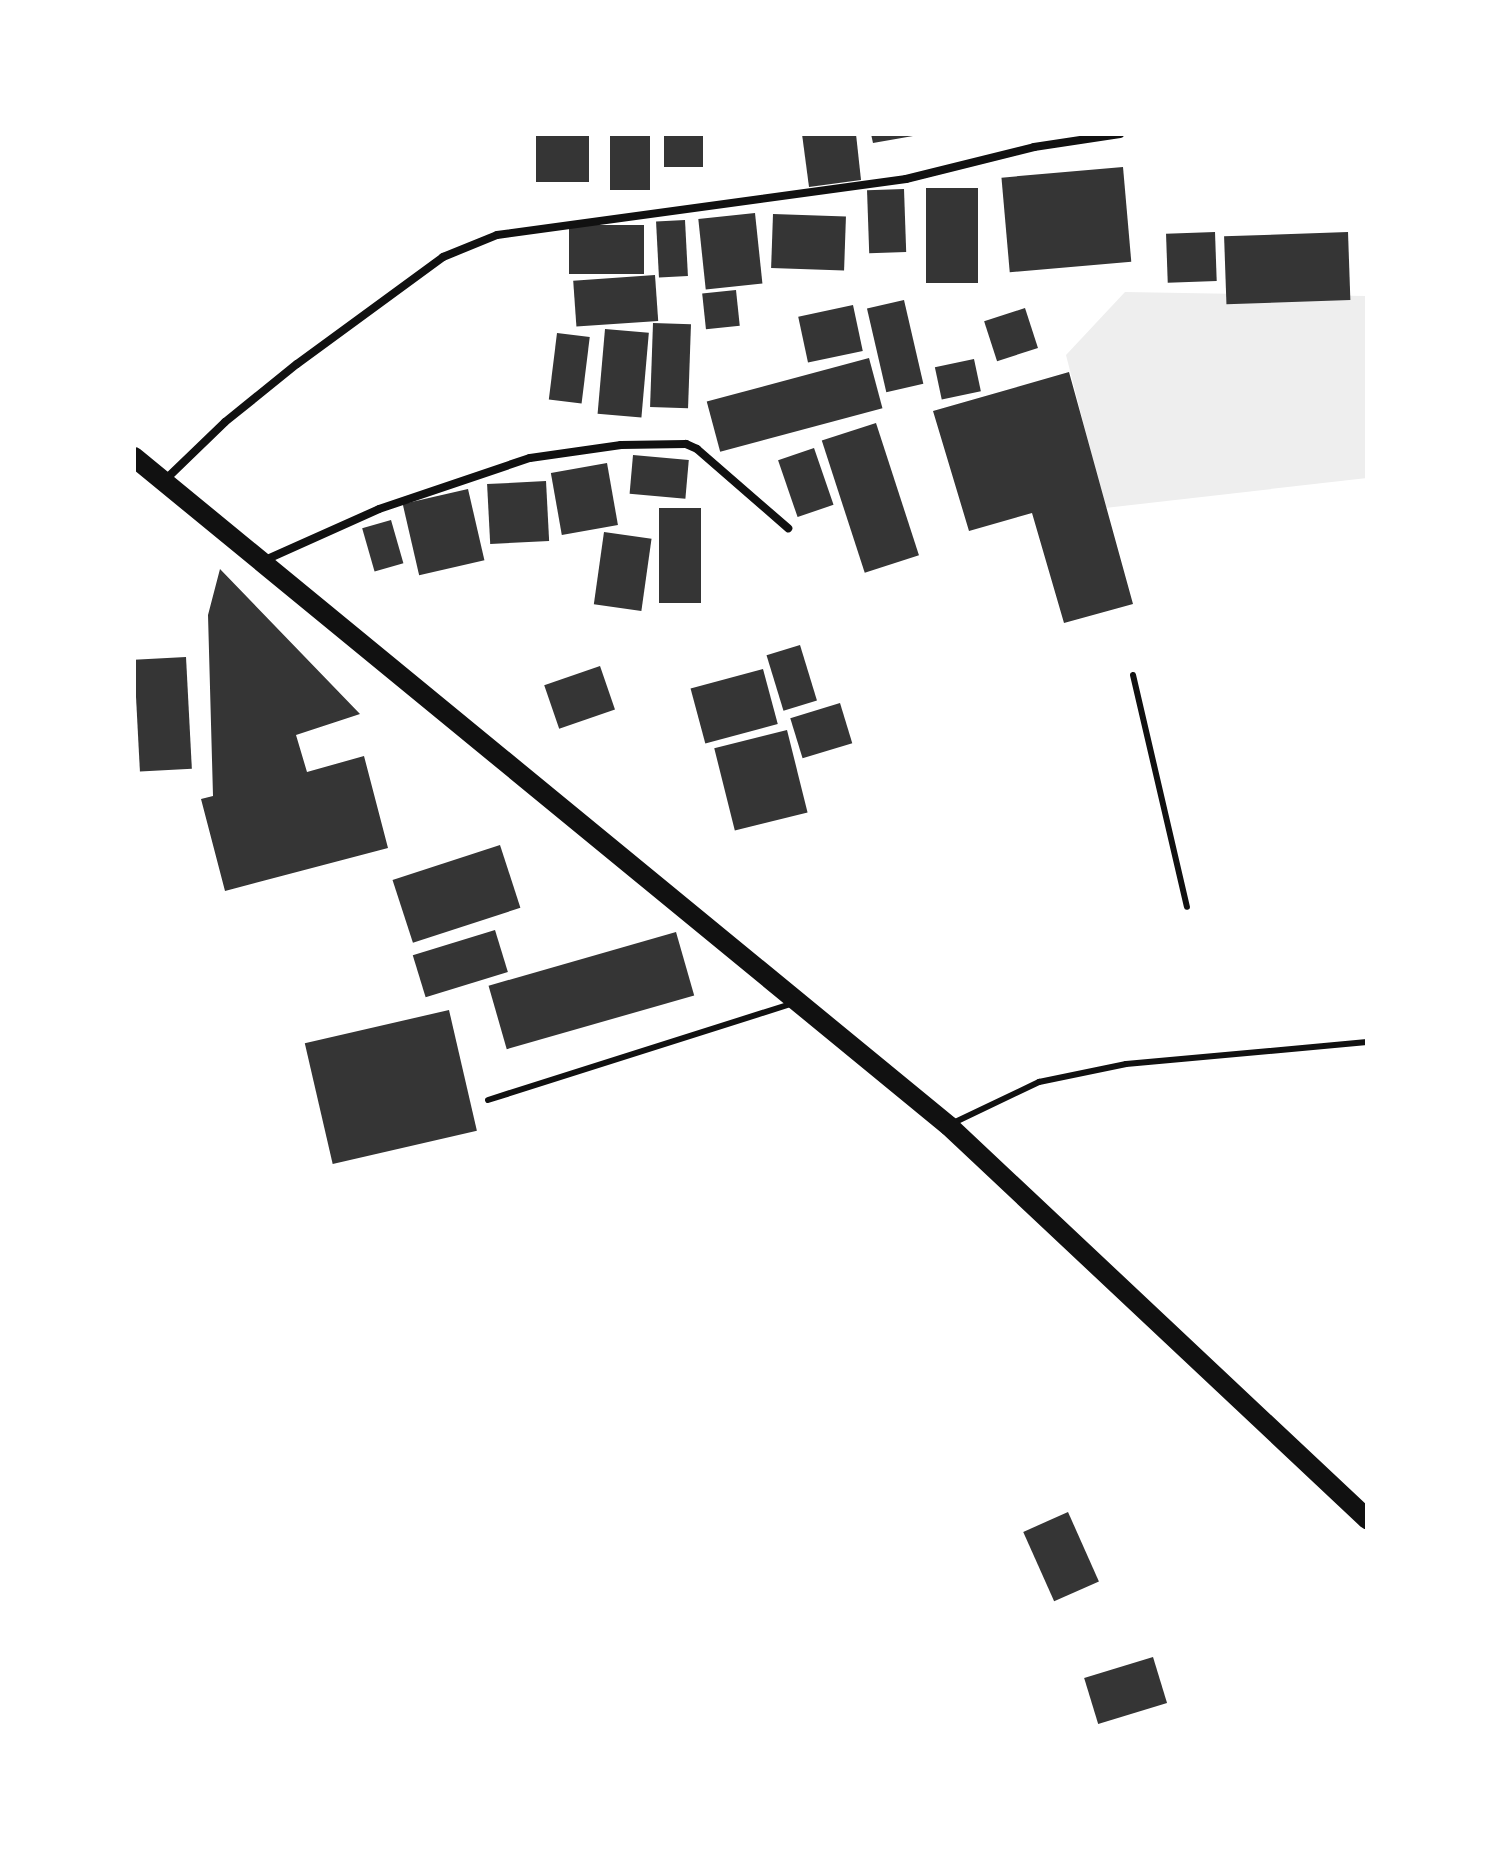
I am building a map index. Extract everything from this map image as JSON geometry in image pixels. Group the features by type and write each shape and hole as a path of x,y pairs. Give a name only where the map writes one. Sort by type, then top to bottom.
{"main road":[{"path":"134,457 949,1126 1367,1519"}],"street":[{"path":"164,481 225,422 297,364 443,257 497,235 906,179 1034,147 1120,134"},
{"path":"262,561 379,509 530,458 621,445 686,444 697,449 788,528"}],"lane":[{"path":"1133,675 1187,907"},
{"path":"488,1100 799,1001"},
{"path":"949,1126 1039,1082 1126,1064 1367,1042"}],"shaded area":[{"path":"1125,292 1367,296 1367,478 1105,508 1066,355"}],"building":[{"path":"536,134 589,134 589,182 536,182"},
{"path":"610,134 650,134 650,190 610,190"},
{"path":"664,134 703,134 703,167 664,167"},
{"path":"802,134 856,134 861,180 809,187"},
{"path":"871,134 912,134 913,136 873,143"},
{"path":"1123,167 1131,262 1010,272 1001,178"},
{"path":"926,188 978,188 978,283 926,283"},
{"path":"904,189 906,252 869,253 867,190"},
{"path":"755,213 762,284 706,290 698,219"},
{"path":"773,214 846,217 844,271 771,268"},
{"path":"685,220 688,276 659,277 656,222"},
{"path":"569,225 644,225 644,274 569,274"},
{"path":"1215,232 1217,281 1168,283 1166,234"},
{"path":"1348,232 1350,300 1226,304 1224,236"},
{"path":"655,275 658,321 576,327 573,281"},
{"path":"736,290 740,326 706,329 702,294"},
{"path":"904,300 923,384 886,392 867,309"},
{"path":"853,305 863,351 808,363 798,317"},
{"path":"1025,308 1038,348 997,361 984,321"},
{"path":"653,323 691,324 688,408 650,407"},
{"path":"605,329 649,333 641,418 598,414"},
{"path":"557,333 590,337 582,404 549,400"},
{"path":"869,358 882,408 720,452 707,401"},
{"path":"974,359 981,391 942,400 935,367"},
{"path":"1069,372 1133,604 1064,623 1032,513 969,531 933,411"},
{"path":"876,423 919,555 865,573 822,441"},
{"path":"814,448 834,505 798,517 778,460"},
{"path":"633,455 689,460 685,499 630,494"},
{"path":"607,463 618,525 562,535 551,473"},
{"path":"546,481 549,541 490,544 487,484"},
{"path":"468,489 484,560 419,575 403,504"},
{"path":"659,508 701,508 701,603 659,603"},
{"path":"391,520 403,563 375,572 362,528"},
{"path":"604,532 652,539 641,611 594,604"},
{"path":"220,569 360,714 296,735 307,772 364,756 388,848 225,891 201,799 213,796 208,615"},
{"path":"800,645 817,700 783,711 767,655"},
{"path":"186,657 192,769 140,772 134,660"},
{"path":"600,666 615,709 559,729 544,685"},
{"path":"763,669 778,724 705,743 691,688"},
{"path":"840,703 852,743 803,758 790,718"},
{"path":"787,730 808,812 735,831 714,748"},
{"path":"500,845 520,908 413,943 393,880"},
{"path":"495,930 508,972 426,997 413,955"},
{"path":"676,932 694,995 507,1049 489,986"},
{"path":"449,1010 477,1131 333,1164 305,1043"},
{"path":"1068,1512 1099,1581 1054,1601 1023,1532"},
{"path":"1153,1657 1167,1703 1098,1724 1084,1678"}]}
